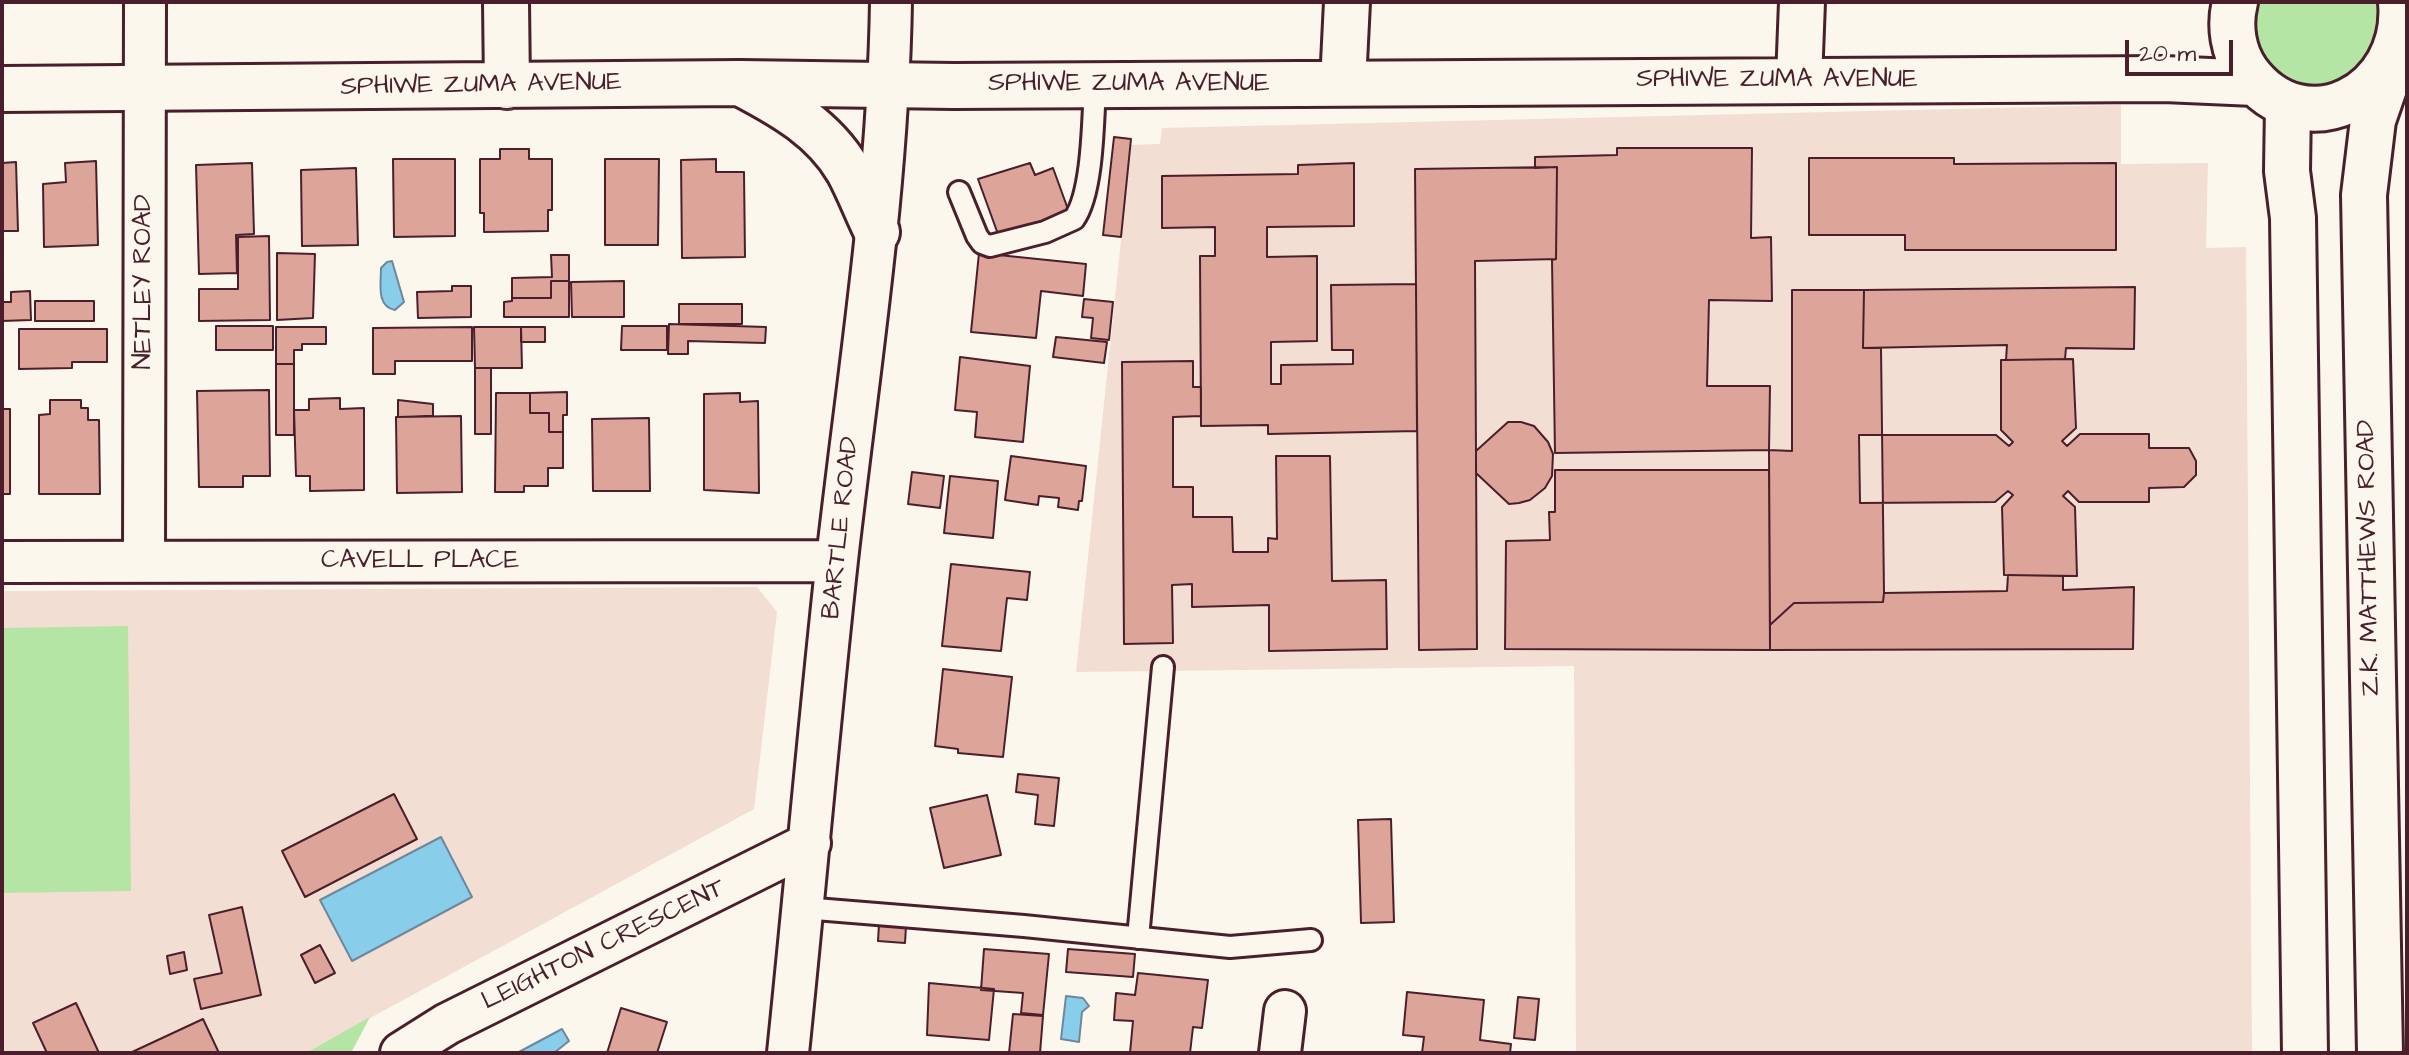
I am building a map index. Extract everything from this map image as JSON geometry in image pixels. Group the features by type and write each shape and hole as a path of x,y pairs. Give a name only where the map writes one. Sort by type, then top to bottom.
{"street":[{"name":"NETLEY ROAD","path":"144,562 145,2"},
{"path":"506,2 507,86"},
{"name":"BARTLE ROAD","path":"788,1053 837,561 877,232 890,86 891,2"},
{"path":"1343,83 1347,2"},
{"path":"1799,80 1802,2"},
{"path":"2235,2 2233,38 2240,63 2272,94 2293,218 2305,1053"},
{"name":"SPHIWE ZUMA AVENUE","path":"2,89 740,83 890,86 2164,79 2272,94 2327,109 2347,105 2379,84 2401,32"},
{"name":"Z.K. MATTHEWS ROAD","path":"2380,1053 2364,195 2373,120 2401,32"},
{"path":"740,83 788,108 820,135 847,169 877,232"},
{"name":"CAVELL PLACE","path":"2,562 837,561"},
{"name":"LEIGHTON CRESCENT","path":"401,1053 447,1024 810,843"},
{"path":"1280,1053 1285,1011"}],"lane":[{"path":"959,192 977,236 986,245 994,247 1074,219 1082,203 1089,166 1095,85"},
{"path":"1138,938 1163,667"},
{"path":"803,908 1230,947 1311,940"}],"shaded area":[{"path":"2121,105 2121,164 2208,163 2206,248 2246,247 2252,1053 1576,1053 1574,666 1076,672 1131,145 1160,144 1162,128"},
{"path":"757,587 777,612 754,809 306,1053 2,1053 2,591"}],"green space":[{"path":"2255,2 2379,2 2382,13 2371,59 2343,81 2319,87 2285,79 2260,54 2252,31"},
{"path":"128,626 131,891 2,893 2,628"},
{"path":"370,1017 351,1053 306,1053"}],"water":[{"path":"392,261 404,302 395,310 385,304 380,287 381,268"},
{"path":"441,837 472,897 352,961 320,900"},
{"path":"1066,996 1083,998 1089,1006 1082,1012 1079,1042 1061,1039"},
{"path":"562,1029 569,1041 554,1053 517,1053"}],"building":[{"path":"1114,137 1131,139 1121,237 1103,235"},
{"path":"1617,148 1752,148 1751,238 1771,237 1772,301 1709,300 1707,386 1770,386 1769,450 1555,453 1552,260 1556,259 1557,167 1535,168 1535,157 1617,155"},
{"path":"500,149 529,149 529,159 552,159 552,210 548,210 548,231 484,232 484,213 480,213 480,159 500,159"},
{"path":"1809,158 1954,158 1954,164 2116,163 2116,250 1905,250 1905,235 1809,235"},
{"path":"393,159 455,159 455,236 394,237"},
{"path":"605,159 659,159 658,245 605,245"},
{"path":"716,159 716,172 744,172 745,257 682,258 681,160"},
{"path":"96,161 98,245 44,247 43,184 66,182 65,163"},
{"path":"16,162 18,231 2,231 2,163"},
{"path":"252,163 254,234 236,235 237,273 199,274 196,165"},
{"path":"1030,163 1035,175 1053,168 1069,212 999,237 978,179"},
{"path":"1354,163 1354,226 1267,227 1267,257 1317,256 1317,341 1271,342 1271,384 1281,384 1281,365 1353,364 1353,350 1332,350 1331,285 1416,284 1417,431 1268,434 1268,425 1201,426 1200,256 1215,256 1215,227 1162,228 1162,176 1298,174 1298,165"},
{"path":"1557,167 1556,259 1475,261 1477,649 1419,650 1415,169"},
{"path":"356,168 358,245 302,246 301,170"},
{"path":"269,236 270,320 199,321 199,289 238,289 238,237"},
{"path":"277,253 315,254 313,318 277,320"},
{"path":"979,253 1086,264 1083,296 1041,291 1036,338 971,332"},
{"path":"551,255 569,255 569,281 551,281 551,298 512,298 512,278 552,277"},
{"path":"551,281 569,281 569,317 504,317 504,302 512,301 512,298 551,298"},
{"path":"624,281 624,317 572,317 571,282"},
{"path":"452,286 471,286 471,317 418,318 417,292 452,291"},
{"path":"2135,287 2134,349 2066,348 2065,359 2006,360 2007,345 1863,348 1864,290"},
{"path":"1792,290 1864,290 1863,348 1881,348 1884,593 1883,602 1794,603 1770,625 1769,450 1792,451"},
{"path":"30,291 31,320 2,321 2,302 11,302 11,292"},
{"path":"1084,299 1113,302 1109,340 1091,338 1093,318 1082,317"},
{"path":"35,301 94,301 94,321 35,321"},
{"path":"679,304 742,304 742,324 679,324"},
{"path":"669,324 766,327 765,343 688,341 688,354 668,354"},
{"path":"216,326 273,326 273,350 216,350"},
{"path":"622,326 667,326 667,350 621,350"},
{"path":"276,327 326,327 326,344 302,344 302,350 294,350 294,364 276,364"},
{"path":"472,327 472,361 395,361 395,374 373,374 373,328"},
{"path":"474,327 521,327 522,368 475,368"},
{"path":"521,327 545,327 545,342 521,342"},
{"path":"19,329 107,329 107,362 72,362 72,368 19,369"},
{"path":"1056,337 1107,342 1104,363 1053,357"},
{"path":"960,357 1030,366 1023,442 975,437 977,412 955,410"},
{"path":"2073,359 2076,428 2062,441 2067,446 2080,434 2149,434 2149,448 2189,448 2196,461 2196,475 2184,487 2149,488 2149,502 2079,502 2068,491 2063,496 2075,507 2077,576 2004,575 2002,507 2013,495 2008,491 1995,502 1860,503 1859,435 1996,435 2009,446 2013,442 2001,430 2001,360"},
{"path":"1193,361 1193,387 1201,387 1201,416 1173,417 1173,487 1193,487 1193,517 1232,517 1233,552 1268,552 1268,538 1277,539 1276,456 1330,456 1332,581 1386,580 1387,649 1269,651 1269,605 1192,607 1192,584 1172,585 1173,643 1124,644 1122,362"},
{"path":"276,364 294,364 294,435 276,435"},
{"path":"475,368 491,368 491,434 475,434"},
{"path":"269,390 270,476 243,476 243,487 199,487 197,391"},
{"path":"567,392 563,432 549,432 549,413 530,413 530,393"},
{"path":"496,393 530,393 530,413 549,413 549,432 563,432 563,468 548,468 548,486 524,486 524,492 495,492"},
{"path":"740,393 740,402 758,401 759,493 704,490 704,394"},
{"path":"340,398 340,409 364,408 364,490 310,491 310,476 296,476 294,410 309,410 309,399"},
{"path":"50,400 81,400 81,408 88,408 88,420 99,420 100,494 39,494 39,415 50,414"},
{"path":"398,400 433,404 433,416 398,417"},
{"path":"2,409 10,409 10,494 2,494"},
{"path":"461,416 462,492 397,493 396,417"},
{"path":"649,418 650,491 593,491 592,419"},
{"path":"1508,422 1534,426 1548,442 1553,454 1552,476 1545,488 1530,500 1509,504 1476,473 1476,451"},
{"path":"1011,456 1086,466 1078,510 1058,507 1059,498 1039,496 1038,505 1005,500"},
{"path":"1555,470 1769,470 1770,650 1505,649 1506,541 1550,540 1549,512 1555,512"},
{"path":"912,472 944,476 940,508 908,504"},
{"path":"950,476 998,481 993,538 944,533"},
{"path":"951,564 1030,572 1027,600 1007,598 1001,651 942,646"},
{"path":"2008,575 2063,576 2063,590 2134,587 2133,649 1770,650 1770,625 1794,603 1883,602 1884,593 2007,591"},
{"path":"943,669 1012,677 1003,757 958,753 958,749 935,746"},
{"path":"1018,774 1059,778 1054,826 1035,824 1038,795 1016,792"},
{"path":"394,794 417,839 305,897 282,851"},
{"path":"987,795 1001,855 944,868 930,808"},
{"path":"1391,819 1394,922 1361,923 1358,820"},
{"path":"242,907 261,995 201,1009 194,979 222,973 209,915"},
{"path":"879,924 906,926 905,943 878,941"},
{"path":"320,945 335,973 315,983 301,955"},
{"path":"984,949 1049,954 1043,1015 1021,1013 1023,993 981,990"},
{"path":"1068,949 1135,954 1133,977 1066,972"},
{"path":"184,952 187,970 170,974 167,956"},
{"path":"1138,973 1208,980 1202,1028 1193,1027 1190,1053 1130,1053 1133,1021 1114,1020 1116,993 1135,995"},
{"path":"929,983 994,989 989,1040 927,1035"},
{"path":"1407,992 1484,1000 1480,1040 1511,1044 1510,1053 1422,1053 1424,1037 1403,1035"},
{"path":"1518,997 1539,999 1535,1040 1514,1038"},
{"path":"76,1003 99,1053 47,1053 33,1023"},
{"path":"621,1008 667,1022 657,1053 607,1053"},
{"path":"1013,1014 1043,1016 1040,1053 1009,1053"},
{"path":"203,1019 219,1053 130,1053"}]}
